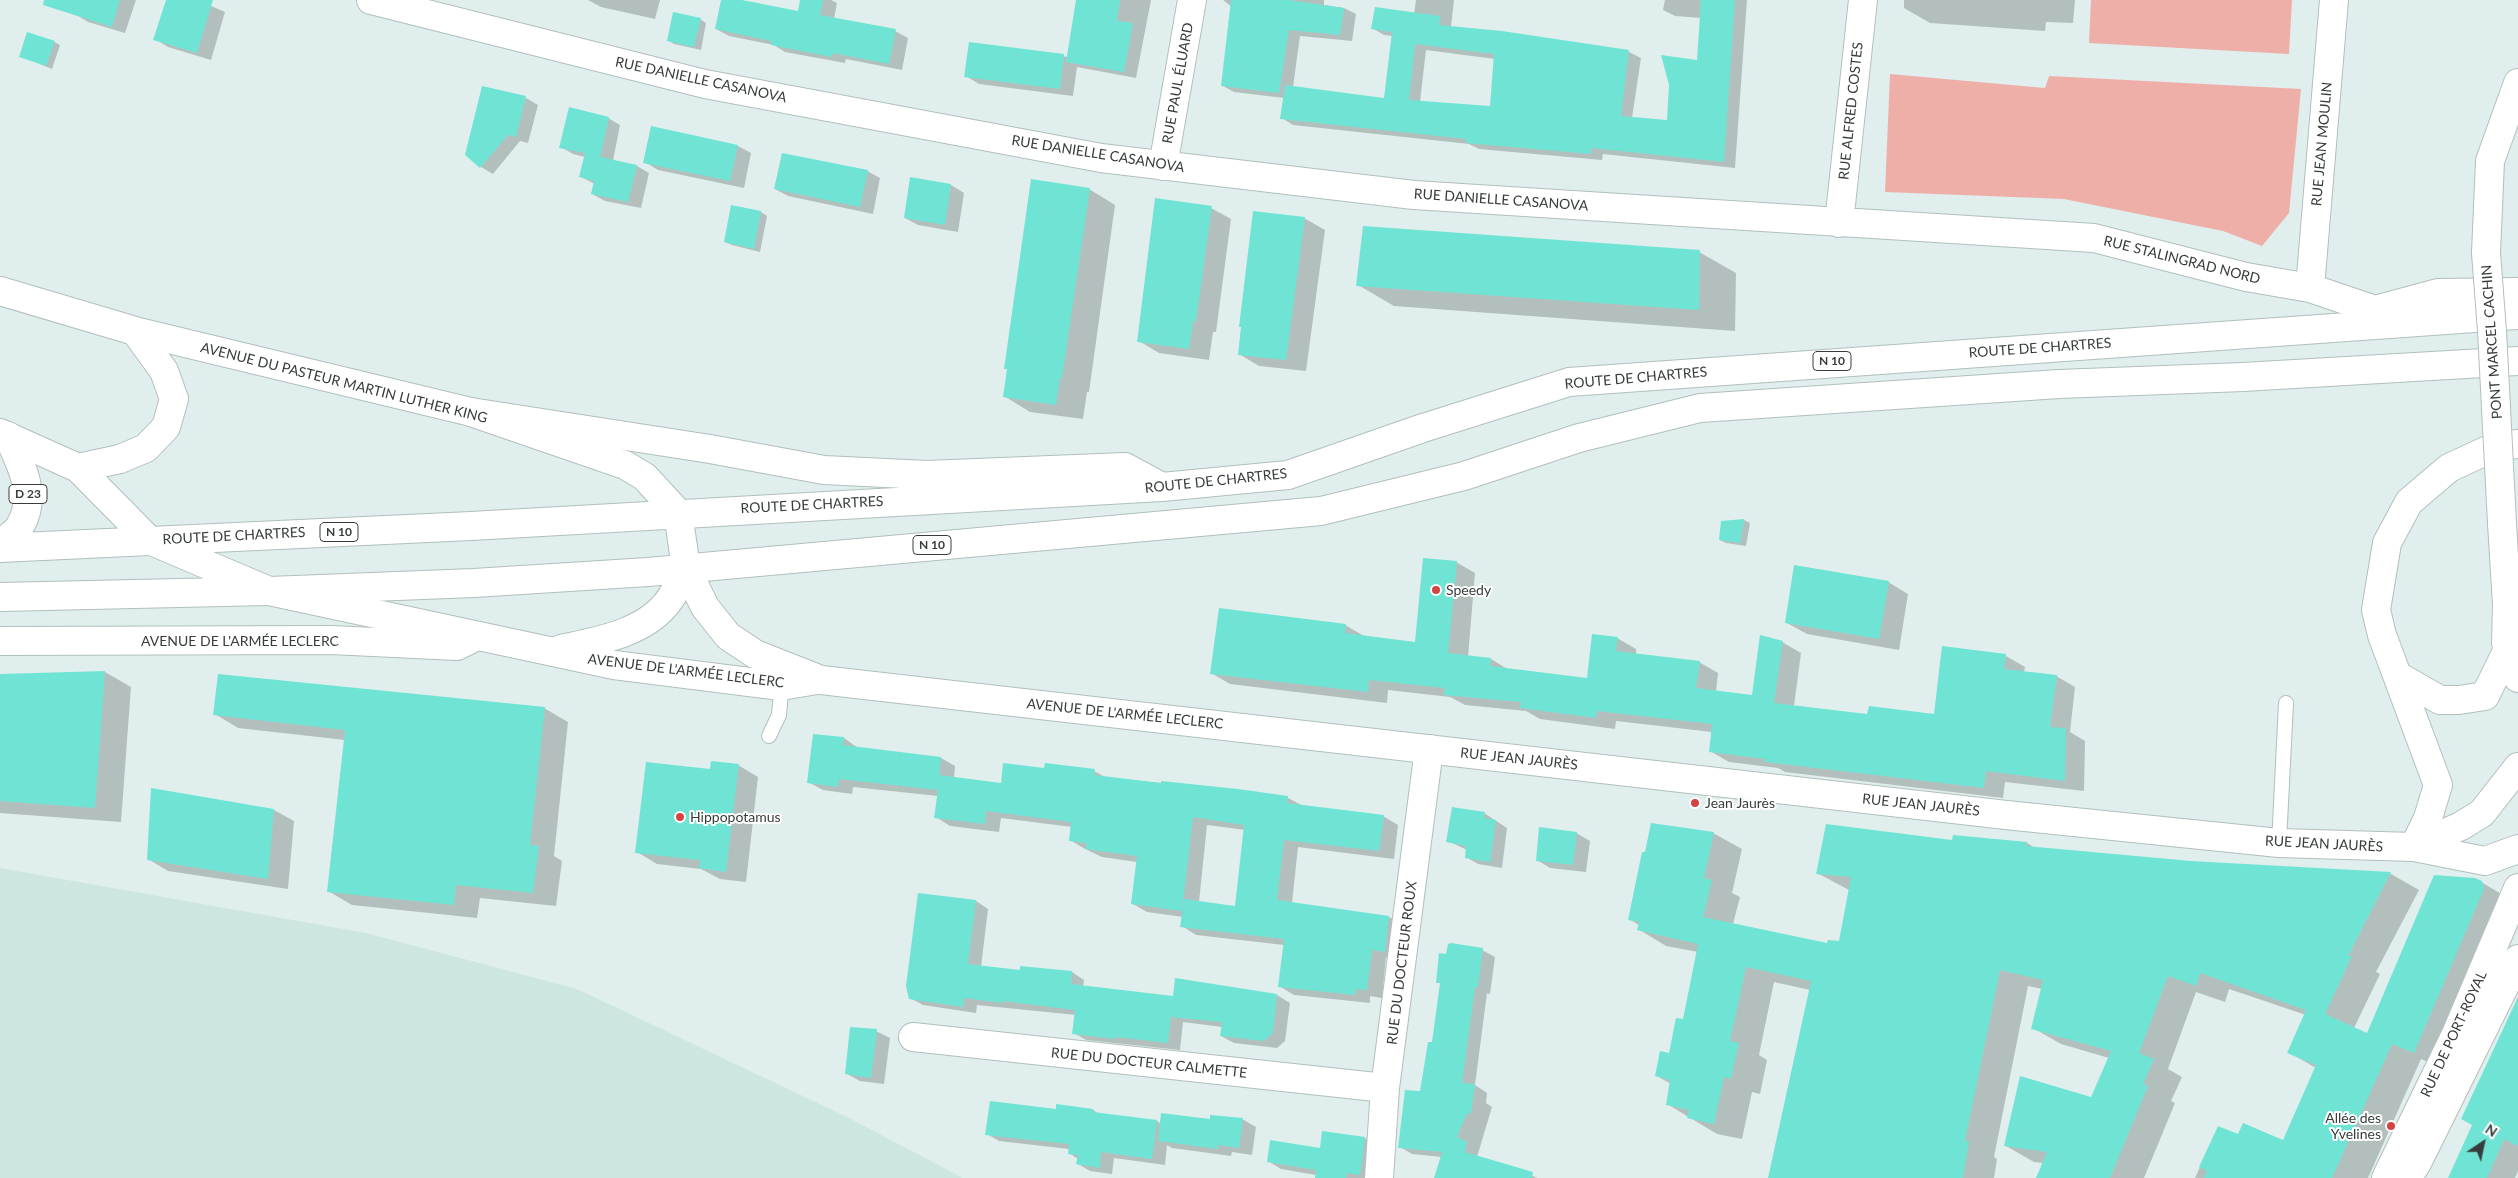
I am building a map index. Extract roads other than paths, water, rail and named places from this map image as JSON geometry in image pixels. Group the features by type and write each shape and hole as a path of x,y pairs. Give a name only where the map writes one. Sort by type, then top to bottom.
{"street":[{"name":"RUE DANIELLE CASANOVA","path":"371,0 705,84 1101,158 1414,195 1839,223"},
{"name":"RUE PAUL ÉLUARD","path":"1163,166 1192,0"},
{"name":"RUE ALFRED COSTES","path":"1839,223 1863,0"},
{"name":"RUE JEAN MOULIN","path":"2310,288 2334,0"},
{"name":"PONT MARCEL CACHIN","path":"2513,642 2507,605 2486,253 2490,161 2518,83"},
{"name":"RUE STALINGRAD NORD","path":"1839,223 2094,238 2246,278 2310,288 2375,310 2438,293 2518,292"},
{"name":"AVENUE DU PASTEUR MARTIN LUTHER KING","path":"0,291 135,331 471,412 625,466 644,477 678,513"},
{"name":"ROUTE DE CHARTRES","path":"0,546 461,526 1162,487 1288,475 1423,428 1569,382 2518,315"},
{"path":"78,468 120,459 146,448 166,426 174,398 164,371 135,331"},
{"name":"ROUTE DE CHARTRES","path":"0,597 474,584 686,568 1321,512 1464,476 1579,438 1700,408 2059,384 2243,377 2518,361"},
{"path":"471,412 710,449 824,470 927,475 1125,467 1162,487"},
{"name":"D 23","path":"4,435 78,468 149,540"},
{"name":"D 23","path":"0,546 20,526 29,500 25,473 4,435"},
{"path":"2414,847 2428,818 2438,785 2382,635 2376,610 2387,542 2409,502 2449,468 2494,447 2518,444"},
{"name":"D 23","path":"678,513 686,568"},
{"name":"ROUTE DE CHARTRES","path":"149,540 269,591"},
{"name":"AVENUE DE L'ARMÉE LECLERC","path":"552,650 602,640 646,622 670,600 686,568"},
{"name":"AVENUE DE L'ARMÉE LECLERC","path":"686,568 705,607 728,636 755,654 782,676"},
{"name":"AVENUE DE L'ARMÉE LECLERC","path":"269,591 552,650 614,665 821,680 1429,749"},
{"name":"AVENUE DE L'ARMÉE LECLERC","path":"0,641 331,640 457,646 478,636"},
{"path":"2398,676 2440,700 2459,700 2485,696 2513,642"},
{"path":"2513,642 2518,678"},
{"name":"RUE JEAN JAURÈS","path":"1429,749 2015,816 2279,843 2414,847 2485,861 2518,849"},
{"name":"RUE DU DOCTEUR ROUX","path":"1379,1178 1385,1088 1429,749"},
{"name":"RUE JEAN JAURÈS","path":"2414,847 2462,826 2482,813 2518,766"},
{"name":"RUE DE PORT-ROYAL","path":"2386,1178 2456,1034 2518,888"},
{"name":"RUE DE PORT-ROYAL","path":"2407,1178 2417,1163 2518,959"},
{"name":"RUE DU DOCTEUR CALMETTE","path":"913,1037 1385,1088"}],"lane":[{"path":"769,736 779,715 782,676"},
{"path":"2279,843 2286,702"}],"place":[{"name":"Speedy","path":"1436,590"},
{"name":"Jean Jaurès","path":"1695,803"},
{"name":"Hippopotamus","path":"680,817"},
{"name":"Allée des Yvelines","path":"2391,1126"}]}
